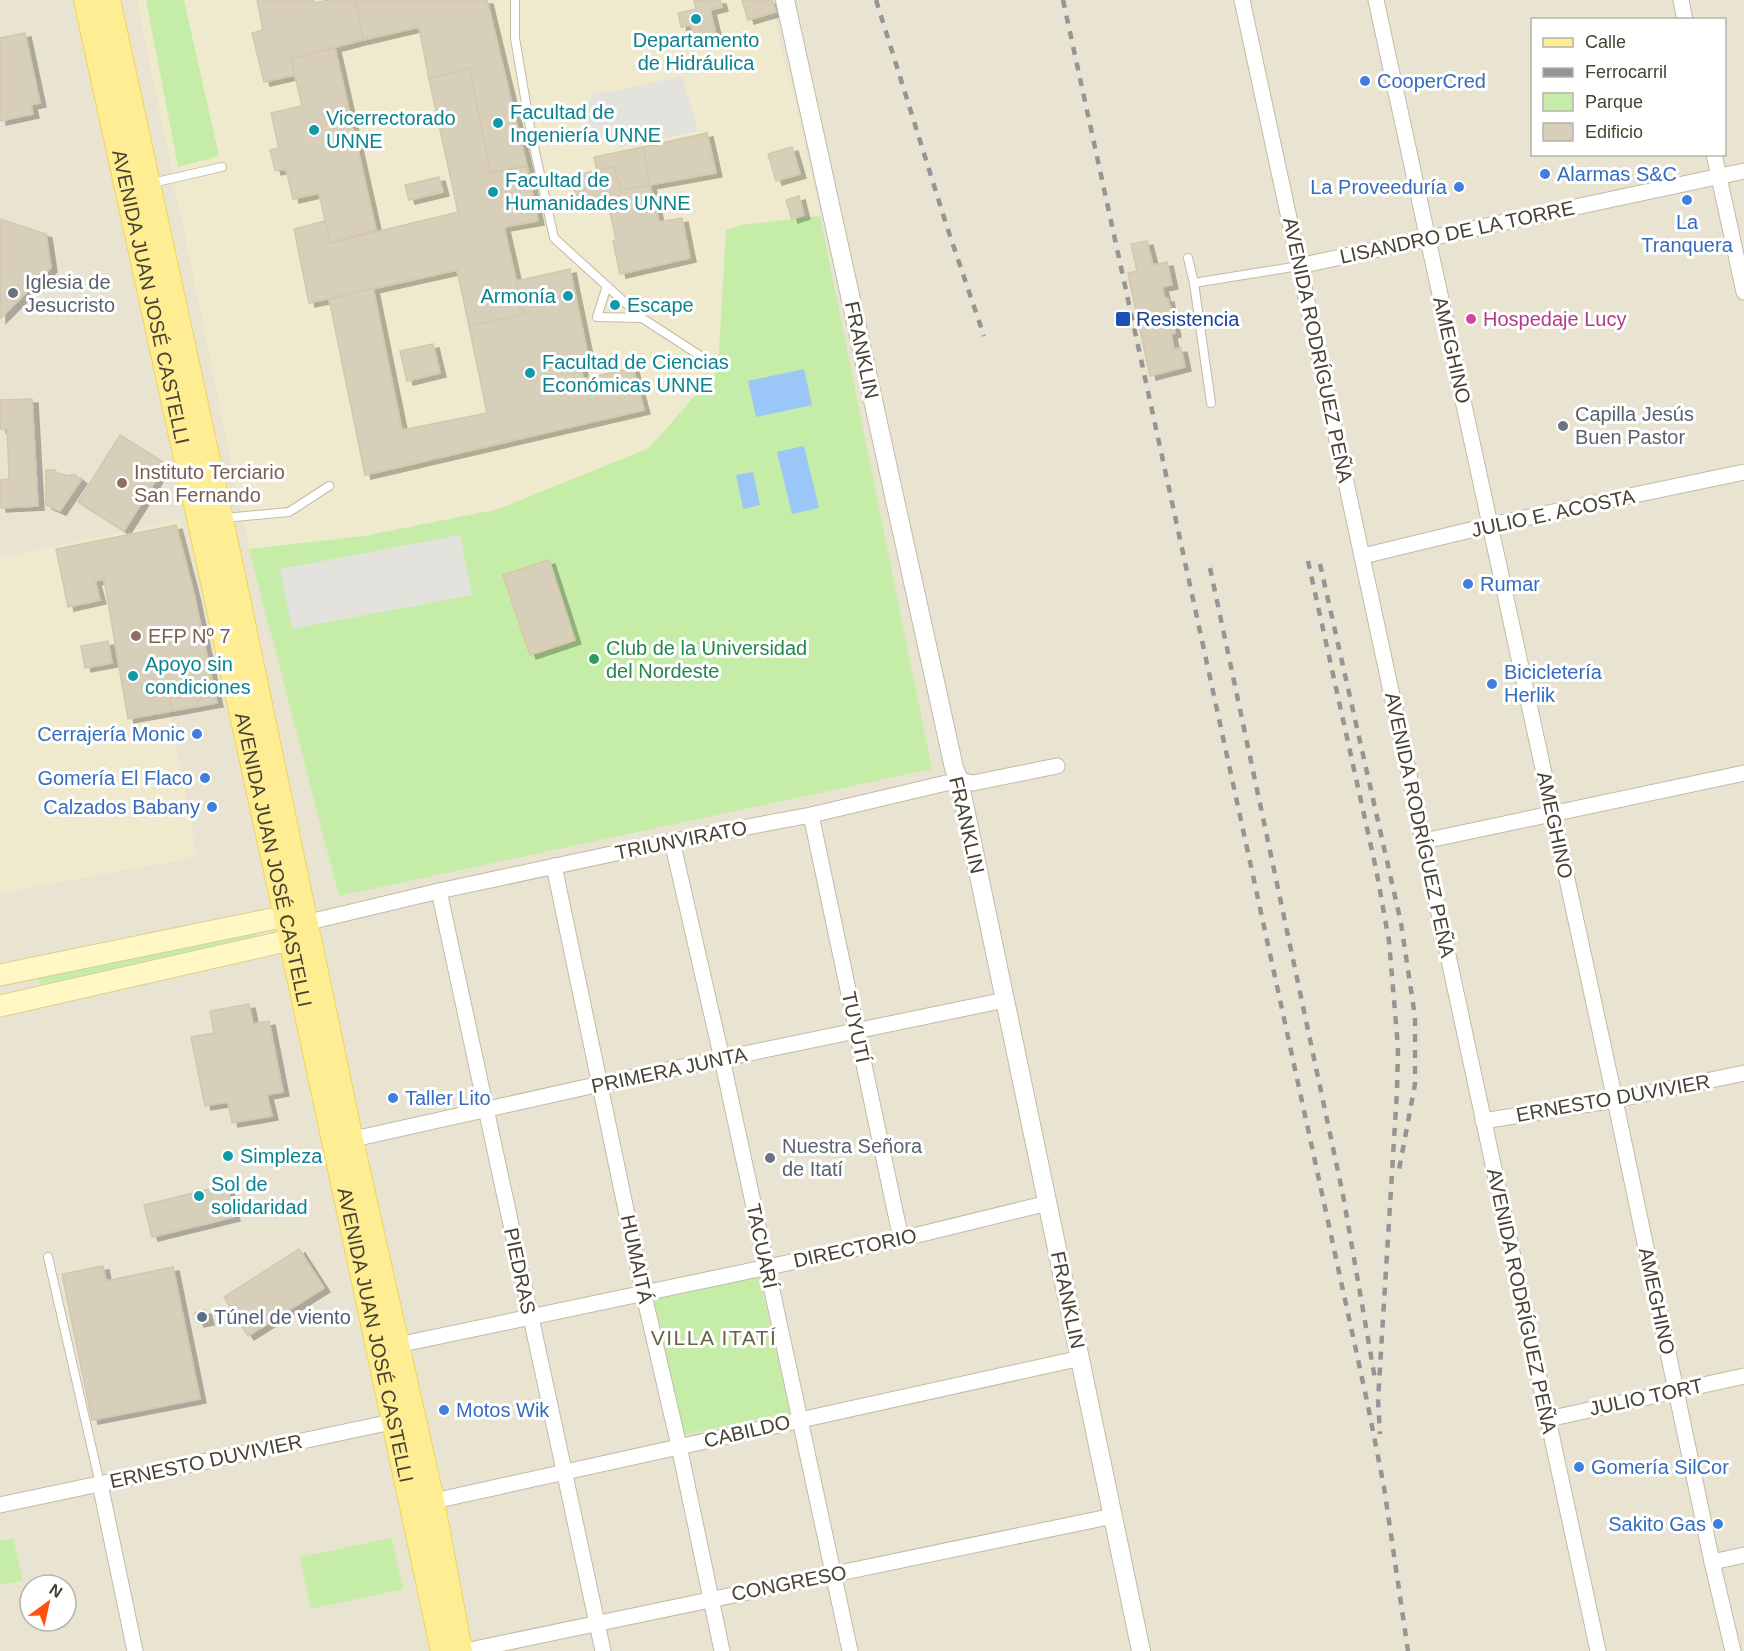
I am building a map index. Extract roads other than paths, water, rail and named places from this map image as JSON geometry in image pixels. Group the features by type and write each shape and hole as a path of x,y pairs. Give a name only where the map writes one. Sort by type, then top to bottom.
{"main road":[{"name":"AVENIDA JUAN JOSÉ CASTELLI","path":"86,0 422,1503 460,1651"},
{"name":"AVENIDA JUAN JOSÉ CASTELLI","path":"108,0 219,518 294,926"},
{"path":"0,975 294,926"},
{"path":"0,1006 294,926"},
{"name":"AVENIDA JUAN JOSÉ CASTELLI","path":"422,1503 443,1651"}],"street":[{"name":"FRANKLIN","path":"785,0 954,768 959,780 1141,1651"},
{"name":"AVENIDA RODRÍGUEZ PEÑA","path":"1242,0 1598,1651"},
{"name":"AMEGHINO","path":"1376,0 1733,1651"},
{"path":"1681,0 1685,18"},
{"path":"1714,156 1744,292"},
{"name":"LISANDRO DE LA TORRE","path":"1299,266 1744,171"},
{"name":"JULIO E. ACOSTA","path":"1363,556 1491,525 1744,472"},
{"name":"TRIUNVIRATO","path":"294,926 439,891 672,841 811,815 959,780 973,783 1057,766"},
{"path":"1424,841 1744,773"},
{"name":"TUYUTÍ","path":"811,815 901,1239"},
{"name":"TACUARÍ","path":"672,841 722,1059 850,1651"},
{"name":"HUMAITÁ","path":"554,866 643,1292 680,1446 722,1651"},
{"name":"PIEDRAS","path":"439,891 603,1651"},
{"name":"PRIMERA JUNTA","path":"342,1141 600,1084 1005,1000"},
{"name":"ERNESTO DUVIVIER","path":"1483,1121 1615,1100 1744,1074"},
{"name":"DIRECTORIO","path":"388,1347 901,1239 1048,1203"},
{"name":"CABILDO","path":"422,1503 1081,1358"},
{"name":"JULIO TORT","path":"1548,1419 1744,1376"},
{"name":"ERNESTO DUVIVIER","path":"0,1505 403,1419"},
{"path":"100,1485 135,1651"},
{"name":"CONGRESO","path":"465,1651 1113,1516"},
{"path":"1712,1562 1744,1556"}],"lane":[{"path":"515,0 514,38 531,133 554,238 642,318 702,357"},
{"path":"147,184 222,167"},
{"path":"1188,258 1194,283 1211,403"},
{"name":"LISANDRO DE LA TORRE","path":"1194,283 1299,266"},
{"path":"607,286 597,317 642,318"},
{"path":"219,518 289,513 329,486"},
{"path":"48,1257 100,1485"}],"water":[{"path":"804,369 812,405 756,417 748,381"},
{"path":"804,446 819,508 792,514 777,452"},
{"path":"753,472 760,505 743,509 736,475"}],"railway":[{"path":"876,0 947,227 984,336"},
{"path":"1063,0 1367,1401 1384,1487 1408,1651"},
{"path":"1308,561 1376,869 1389,941 1398,1047 1378,1400 1380,1434"},
{"path":"1320,564 1401,923 1415,1017 1415,1084 1399,1170"},
{"path":"1210,568 1343,1195 1375,1379"}],"place":[{"name":"Departamento de Hidráulica","path":"696,19"},
{"name":"CooperCred","path":"1365,81"},
{"name":"Facultad de Ingeniería UNNE","path":"498,123"},
{"name":"Vicerrectorado UNNE","path":"314,130"},
{"name":"Alarmas S&C","path":"1545,174"},
{"name":"La Proveeduría","path":"1459,187"},
{"name":"Facultad de Humanidades UNNE","path":"493,192"},
{"name":"La Tranquera","path":"1687,200"},
{"name":"Iglesia de Jesucristo","path":"13,293"},
{"name":"Armonía","path":"568,296"},
{"name":"Escape","path":"615,305"},
{"name":"Resistencia","path":"1123,319"},
{"name":"Hospedaje Lucy","path":"1471,319"},
{"name":"Facultad de Ciencias Económicas UNNE","path":"530,373"},
{"name":"Capilla Jesús Buen Pastor","path":"1563,426"},
{"name":"Instituto Terciario San Fernando","path":"122,483"},
{"name":"Rumar","path":"1468,584"},
{"name":"EFP Nº 7","path":"136,636"},
{"name":"Club de la Universidad del Nordeste","path":"594,659"},
{"name":"Apoyo sin condiciones","path":"133,676"},
{"name":"Bicicletería Herlik","path":"1492,684"},
{"name":"Cerrajería Monic","path":"197,734"},
{"name":"Gomería El Flaco","path":"205,778"},
{"name":"Calzados Babany","path":"212,807"},
{"name":"Taller Lito","path":"393,1098"},
{"name":"Simpleza","path":"228,1156"},
{"name":"Nuestra Señora de Itatí","path":"770,1158"},
{"name":"Sol de solidaridad","path":"199,1196"},
{"name":"Túnel de viento","path":"202,1317"},
{"name":"Motos Wik","path":"444,1410"},
{"name":"Gomería SilCor","path":"1579,1467"},
{"name":"Sakito Gas","path":"1718,1524"}],"district":[{"name":"VILLA ITATÍ","path":"714,1338"}]}
